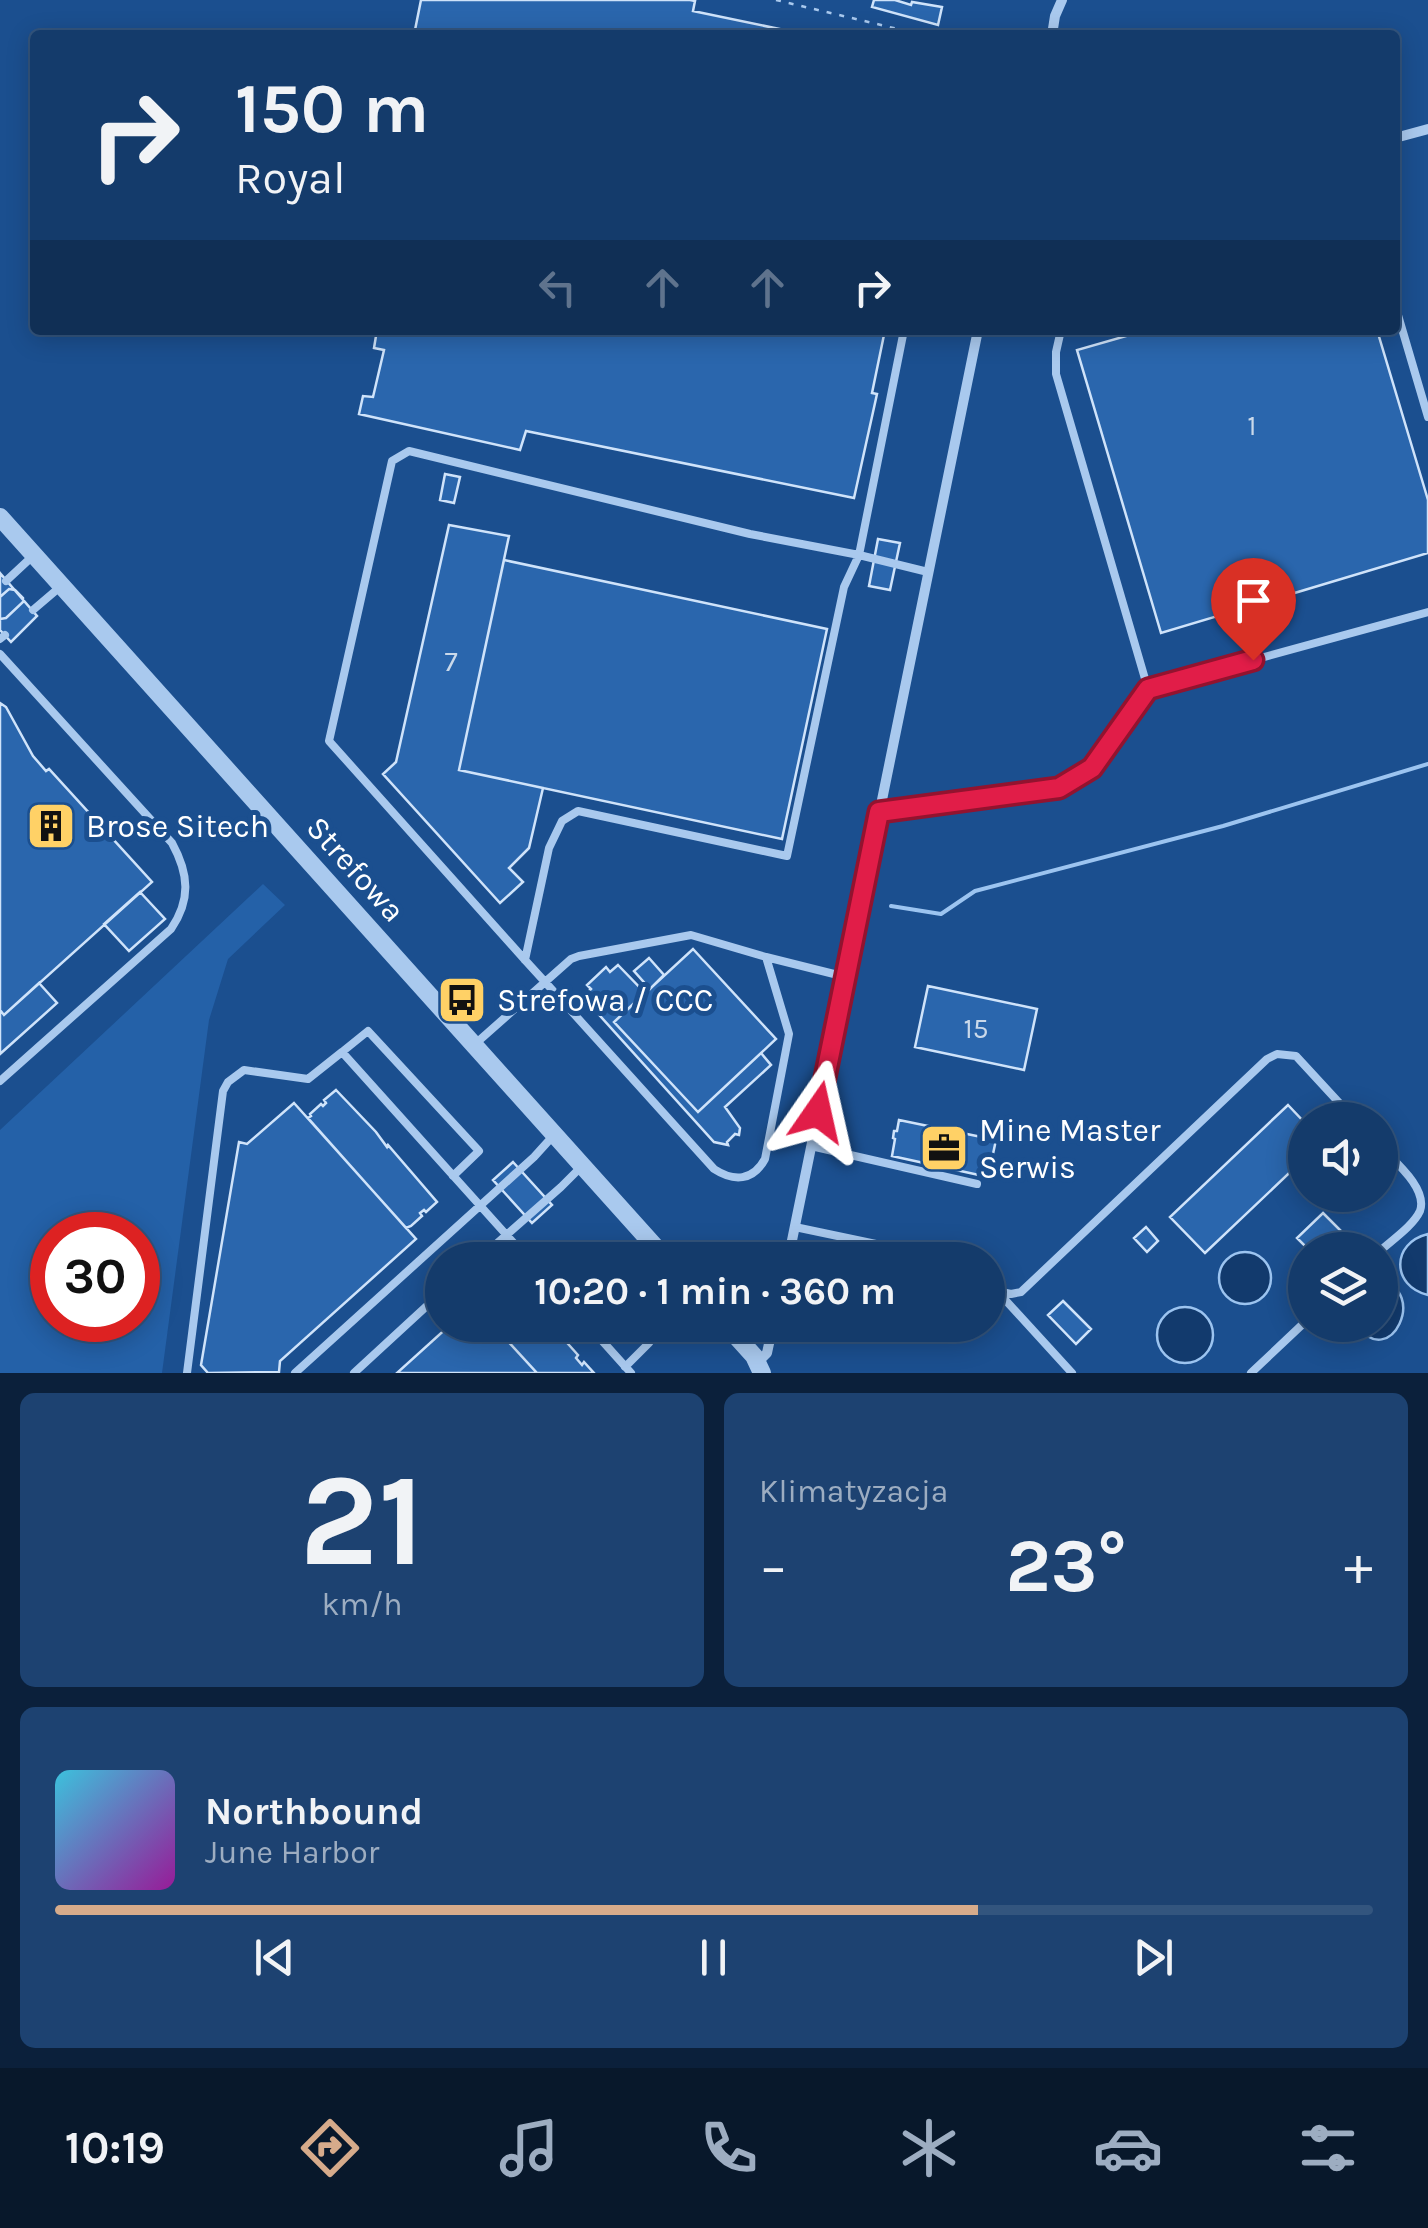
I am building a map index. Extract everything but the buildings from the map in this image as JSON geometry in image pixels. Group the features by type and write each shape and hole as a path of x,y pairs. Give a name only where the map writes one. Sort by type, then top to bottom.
{"street":[{"path":"1053,30 1062,0"},
{"path":"1400,137 1428,129"},
{"path":"792,1242 977,335"},
{"name":"Strefowa","path":"0,518 652,1242"},
{"path":"740,1342 760,1367 769,1342"}],"lane":[{"path":"1400,322 1428,418"},
{"path":"525,960 550,848 562,821 578,811 787,856 844,586 859,555 903,335"},
{"path":"1060,335 1056,374 1148,689"},
{"path":"766,958 789,1034 765,1159 752,1175 724,1176 330,741 392,461 409,452 750,534 928,572"},
{"path":"6,580 35,554"},
{"path":"34,610 62,585"},
{"path":"879,812 1059,788 1092,768 1148,689 1428,612"},
{"path":"0,654 172,843 184,869 186,886 180,916 171,929 0,1081"},
{"path":"474,1045 572,959 691,935 846,977"},
{"path":"186,1373 224,1091 235,1075 244,1070 308,1080 368,1031 479,1151 453,1176"},
{"path":"342,1052 513,1242"},
{"path":"1005,1293 1021,1292 1267,1059 1277,1054 1296,1056 1338,1102"},
{"path":"295,1373 554,1135"},
{"path":"812,1146 977,1184"},
{"path":"497,1242 582,1166"},
{"path":"1398,1166 1419,1190 1422,1206 1398,1233"},
{"path":"795,1227 865,1242"},
{"path":"1005,1300 1072,1373"},
{"path":"354,1373 425,1308"},
{"path":"1250,1373 1288,1338"},
{"path":"603,1342 628,1370 648,1342"}],"path":[{"path":"776,0 902,30"},
{"path":"823,11 825,0"}],"shaded area":[{"path":"263,884 285,905 228,959 209,1020 162,1373 0,1373 0,1130"},
{"path":"1428,1234 1428,1295 1407,1283 1400,1264 1407,1246"},
{"path":"1245,1252 1264,1259 1271,1278 1264,1297 1245,1304 1226,1297 1219,1278 1226,1259"},
{"path":"1398,1293 1403,1311 1398,1326"},
{"path":"1185,1307 1205,1315 1213,1335 1205,1355 1185,1363 1165,1355 1157,1335 1165,1315"}],"waterway":[{"path":"891,906 941,914 975,891 1223,826 1428,764"}],"place":[{"name":"Brose Sitech","path":"51,826"},
{"name":"Strefowa / CCC","path":"462,1000"},
{"name":"Mine Master Serwis","path":"944,1148"}],"route":[{"path":"818,1112 879,812 1059,788 1092,768 1148,689 1253,660"}]}
